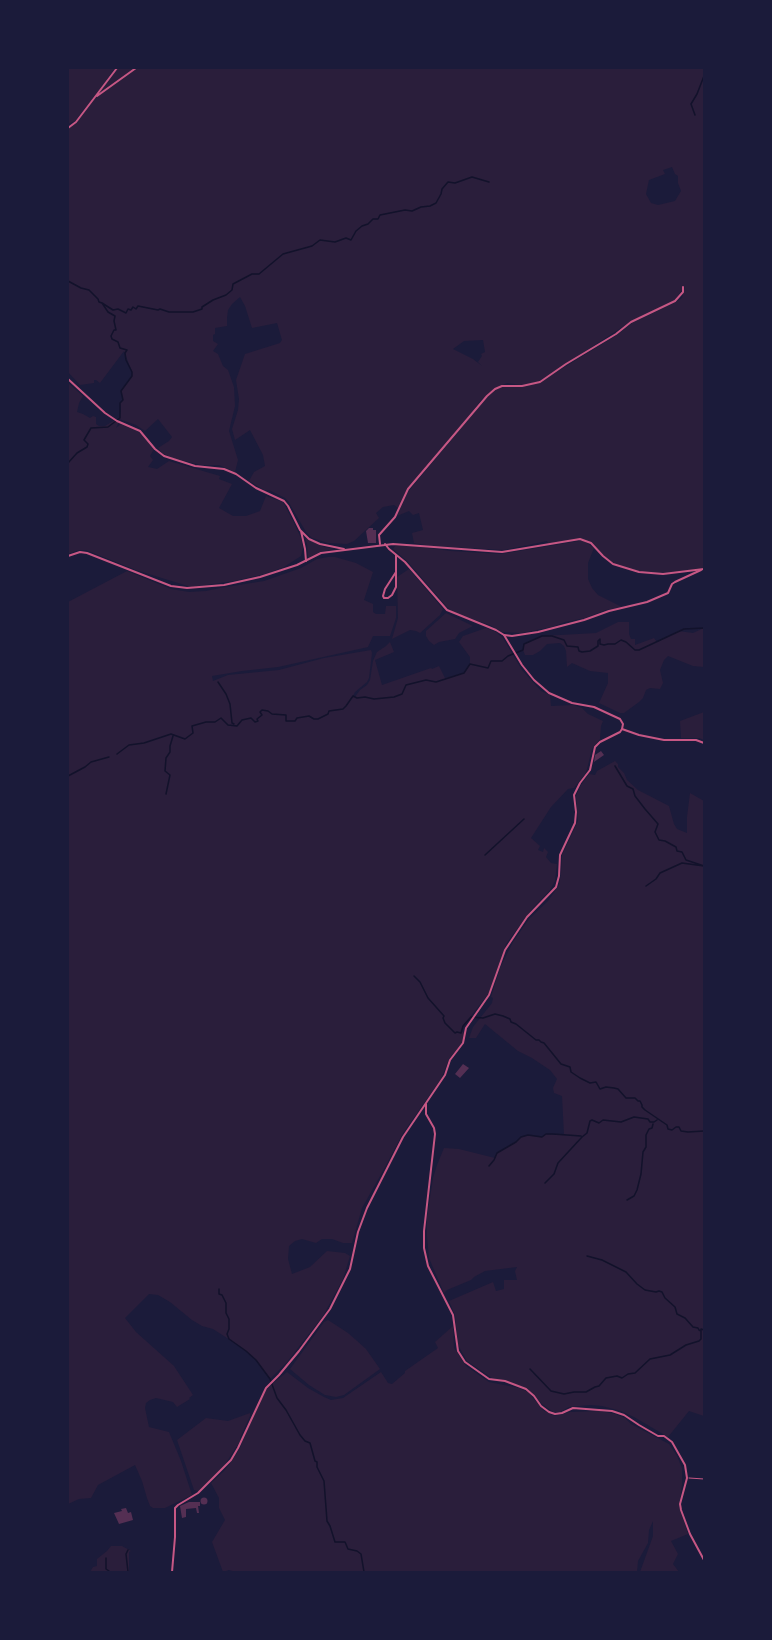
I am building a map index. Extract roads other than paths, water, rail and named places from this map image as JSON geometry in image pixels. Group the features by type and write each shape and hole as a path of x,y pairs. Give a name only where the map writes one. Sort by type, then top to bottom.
{"street":[{"path":"68,128 76,122 117,68"},
{"path":"95,98 136,68"},
{"path":"380,544 379,535 395,517 408,489 495,389 502,386 522,386 540,382 631,322 675,301 683,292 683,287"},
{"path":"68,379 105,413 140,431 164,456 195,466 224,469 241,477 256,489 284,501 300,530 306,561"},
{"path":"300,530 309,539 320,544 344,549"},
{"path":"68,556 80,552 87,553 171,586 187,588 242,581 297,565 321,553 399,543 502,552 580,539 591,543 613,564 639,572 663,574 705,569"},
{"path":"385,544 405,562 447,610 504,635 512,636 538,632 609,611 647,603 668,593 675,582 705,569"},
{"path":"396,555 396,572 396,587 392,595 384,598 385,589 396,572"},
{"path":"172,1572 175,1508 198,1493 231,1460 266,1388 299,1351 330,1310 350,1269 358,1232 367,1208 404,1137 445,1075 450,1060 463,1043 466,1028 489,994 505,950 527,917 556,887 560,876 560,855 575,823 574,795 590,770 595,747 622,729 623,724 620,719 594,707 572,703 549,693 522,665 504,635"},
{"path":"622,729 664,740 696,740 705,743"},
{"path":"426,1104 426,1114 435,1134 424,1248 428,1266 453,1315 457,1347 465,1362 489,1379 505,1381 526,1389 549,1412 562,1413 573,1408 599,1409 624,1415 672,1442 685,1465 687,1478 680,1504 681,1510 690,1534 705,1560"}],"lane":[{"path":"687,1478 705,1479"}],"waterway":[{"path":"695,115 691,104 704,76"},
{"path":"102,303 113,310 118,309 126,313 128,309 131,310 133,307 136,309 138,306 169,312 193,312 226,295 232,290 233,284 252,274 259,274 283,254 312,246 320,240 335,242 346,238 351,240 356,231 373,219 378,219 380,215 430,206 436,203 448,182 455,183 472,177 489,182"},
{"path":"68,281 89,290 108,312 115,316 116,330 111,336 118,342 120,348 127,350 126,360 132,372 132,376 121,391 123,400 120,403 120,418 108,427 91,428 84,440 88,444 87,447 77,453 68,463"},
{"path":"117,754 129,745 144,743 171,734 185,739 193,733 192,726 215,722 221,718 228,725 237,726 242,720 251,718 255,722 262,715 260,712 262,710 272,714 286,715 286,721 295,721 297,718 309,716 318,719 328,714 329,711 343,709 353,696 374,699 394,697 402,694 406,685 426,680 436,682 464,673 470,664 488,668 491,661 502,661 523,650 524,644 542,636 564,640 567,646 578,647 582,652 590,651 598,646 600,639 600,644 615,644 621,640 635,650 639,650 684,629 704,628"},
{"path":"218,682 230,704 234,724"},
{"path":"166,794 170,775 165,771 166,758 170,752 173,736"},
{"path":"68,776 91,762 109,757"},
{"path":"615,766 627,786 633,789 635,796 658,824 655,832 659,840 676,847 686,860 704,866"},
{"path":"485,855 524,819"},
{"path":"646,886 660,873 682,863 704,866"},
{"path":"414,976 420,982 428,998 444,1016 445,1023 455,1033 461,1033 463,1026 471,1017 483,1018 495,1014 503,1016 536,1040 544,1043 561,1064 570,1067 571,1072 590,1083 596,1082 600,1089 606,1087 618,1089 626,1098 635,1098 640,1101 645,1110 667,1125 668,1129 679,1127 681,1131 704,1131"},
{"path":"545,1183 554,1174 558,1163 587,1133 590,1121 621,1122 634,1117 648,1119 650,1122 657,1120"},
{"path":"627,1200 634,1196 637,1190 643,1152 646,1147 646,1135 653,1124"},
{"path":"489,1166 497,1153 521,1137 528,1135 542,1137 546,1134 581,1136"},
{"path":"587,1256 602,1260 626,1272 645,1290 662,1292 675,1307 677,1314 685,1318 693,1327 704,1330"},
{"path":"219,1289 219,1294 226,1303 229,1339 256,1360 270,1379 277,1398 300,1435 310,1443 324,1481 327,1521 335,1542 345,1542 348,1549 361,1554 364,1572"},
{"path":"530,1369 551,1391 564,1394 586,1392 599,1386 606,1378 617,1376 622,1378 635,1373 650,1359 670,1355 686,1345 699,1341 701,1331"},
{"path":"128,1550 126,1554 128,1572"},
{"path":"106,1558 106,1569 109,1572"}]}
